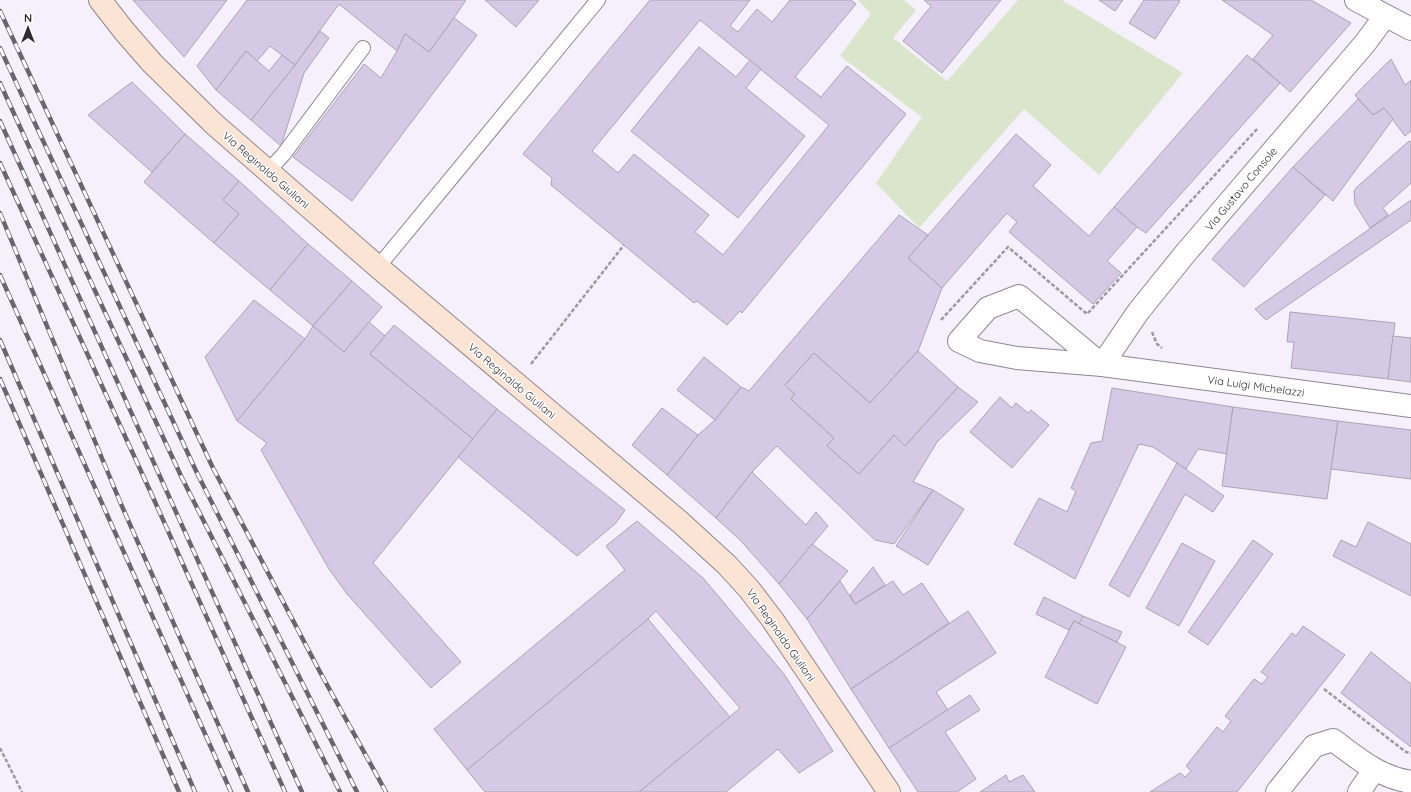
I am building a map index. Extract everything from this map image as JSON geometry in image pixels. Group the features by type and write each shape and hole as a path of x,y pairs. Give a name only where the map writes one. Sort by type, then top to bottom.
{"main road":[{"name":"Via Reginaldo Giuliani","path":"100,0 125,32 168,79 214,124 378,267 680,522 726,565 749,589 772,620 889,792"}],"street":[{"path":"1356,0 1411,29"},
{"name":"Via Gustavo Console","path":"1102,365 1138,312 1184,255 1361,48 1385,16"},
{"name":"Via Luigi Michelazzi","path":"1102,365 1019,296 988,308 959,341 980,351 1017,358 1102,365 1411,406"},
{"path":"1277,792 1314,746 1333,740 1374,770 1394,778 1411,782"},
{"path":"1359,792 1374,770"}],"lane":[{"path":"378,267 598,0"},
{"path":"268,171 283,155 363,48"}],"path":[{"path":"941,320 1008,247 1087,314 1260,126"},
{"path":"531,364 624,245"},
{"path":"1151,330 1157,344 1167,352"},
{"path":"1324,689 1406,752 1411,753"},
{"path":"0,748 22,792"}],"green space":[{"path":"858,0 904,0 916,10 893,38 947,81 1018,0 1062,0 1183,73 1099,175 1024,109 919,228 876,183 922,117 840,56 871,14"}],"building":[{"path":"133,0 227,0 184,57"},
{"path":"247,0 466,0 429,52 405,34 397,51 339,4 295,65 270,46 257,61 246,51 216,90 197,66"},
{"path":"485,0 539,0 516,27"},
{"path":"650,0 750,0 730,26 738,32 757,9 772,22 790,0 851,0 856,4 795,77 821,97 847,66 906,114 742,313 740,311 727,325 697,301 694,303 551,185 552,178 523,154","holes":["700,20 829,125 723,255 695,232 709,215 634,154 618,173 592,151"]},
{"path":"924,0 1001,0 942,73 903,41 931,6"},
{"path":"1099,0 1123,0 1115,11"},
{"path":"1144,0 1180,1 1155,39 1129,23"},
{"path":"1222,0 1311,0 1351,23 1290,92 1253,59 1273,35"},
{"path":"454,18 477,35 352,201 293,157 364,64 381,78 405,34 429,52"},
{"path":"320,31 329,38 304,73 281,146 251,120"},
{"path":"699,47 736,77 750,60 761,69 746,88 805,136 738,218 631,131"},
{"path":"246,51 269,71 282,55 295,65 251,120 216,90"},
{"path":"1247,55 1280,83 1146,233 1114,207"},
{"path":"1391,59 1405,85 1411,80 1411,131 1405,136 1384,108 1373,115 1355,95"},
{"path":"132,82 185,134 152,172 88,115"},
{"path":"1358,99 1373,115 1384,108 1393,119 1333,201 1293,167"},
{"path":"185,134 239,181 223,200 239,214 214,243 144,182"},
{"path":"1016,134 1051,165 1033,186 1089,236 1114,207 1137,227 1107,261 1121,273 1093,304 1009,232 1017,222 1007,213 942,288 908,258"},
{"path":"1409,141 1411,142 1411,183 1383,208 1388,215 1370,228 1355,204 1354,191"},
{"path":"1293,167 1325,195 1244,287 1212,259"},
{"path":"239,181 308,244 270,290 214,243 239,214 223,200"},
{"path":"1411,200 1411,220 1266,320 1255,309"},
{"path":"899,215 928,235 908,258 942,288 918,351 870,403 814,353 785,385 795,394 791,399 834,438 827,446 859,474 894,435 905,446 958,387 978,402 937,442 913,482 933,490 894,544 875,540 777,446 752,472 716,518 667,475 698,435 715,420 741,387 749,391"},
{"path":"308,244 352,281 313,326 270,290"},
{"path":"352,281 382,307 344,352 313,326"},
{"path":"254,300 305,339 237,421 205,357"},
{"path":"1290,312 1395,323 1388,379 1291,368 1294,342 1287,342"},
{"path":"369,322 385,336 370,354 473,439 373,563 461,662 431,688 347,594 329,569 261,450 267,443 237,421 305,339 313,326 344,352"},
{"path":"394,325 497,409 473,439 370,354"},
{"path":"1393,336 1411,338 1411,382 1388,379"},
{"path":"918,351 958,387 905,446 894,435 859,474 827,446 834,438 791,399 795,394 785,385 814,353 870,403"},
{"path":"704,357 741,387 715,420 677,390"},
{"path":"1112,388 1233,407 1227,454 1198,449 1186,469 1153,447 1139,444 1075,579 1014,544 1039,498 1067,512 1076,491 1071,488 1091,443 1102,441"},
{"path":"1000,397 1012,408 1016,403 1028,413 1031,410 1049,425 1012,468 970,432"},
{"path":"1233,407 1338,421 1327,499 1222,486"},
{"path":"662,408 698,435 667,475 632,445"},
{"path":"497,409 625,510 616,523 577,556 458,457"},
{"path":"1338,421 1411,430 1411,479 1331,469"},
{"path":"1177,463 1224,496 1213,512 1185,494 1129,597 1109,585"},
{"path":"752,472 806,525 816,512 828,526 779,584 741,541 716,518"},
{"path":"933,490 964,509 928,565 896,546"},
{"path":"637,521 703,578 784,674 833,751 799,773 778,749 726,792 639,792 740,708 656,611 467,770 434,729 625,570 606,546"},
{"path":"1368,522 1411,544 1411,596 1333,556 1341,540 1356,547"},
{"path":"1253,540 1273,554 1208,645 1188,632"},
{"path":"1182,543 1215,561 1179,626 1146,608"},
{"path":"812,544 848,571 807,619 779,584"},
{"path":"873,567 885,585 855,604 850,595"},
{"path":"840,581 855,604 893,581 903,595 922,583 949,623 851,689 807,619"},
{"path":"1044,597 1083,616 1079,624 1074,621 1069,630 1036,614"},
{"path":"968,611 996,653 936,692 948,710 889,748 851,689"},
{"path":"1083,616 1122,632 1117,642 1079,624"},
{"path":"648,619 730,717 639,792 485,792 467,770"},
{"path":"1074,621 1126,647 1097,704 1045,677"},
{"path":"1303,626 1345,655 1237,792 1150,792 1180,773 1185,777 1191,771 1186,766 1217,727 1223,732 1231,721 1225,716 1254,679 1262,684 1268,677 1261,672 1292,633 1296,636"},
{"path":"1371,652 1411,684 1411,747 1341,693"},
{"path":"970,695 980,710 945,732 976,779 957,792 918,792 889,748"},
{"path":"1006,775 1009,782 1023,775 1035,792 980,792"}],"railway":[{"path":"0,11 212,466 320,672 386,792"},
{"path":"0,48 197,473 357,792"},
{"path":"0,83 182,478 340,792"},
{"path":"0,121 302,792"},
{"path":"0,163 151,493 285,792"},
{"path":"0,213 121,504 248,792"},
{"path":"0,275 231,792"},
{"path":"0,340 195,792"},
{"path":"0,379 179,792"}]}
